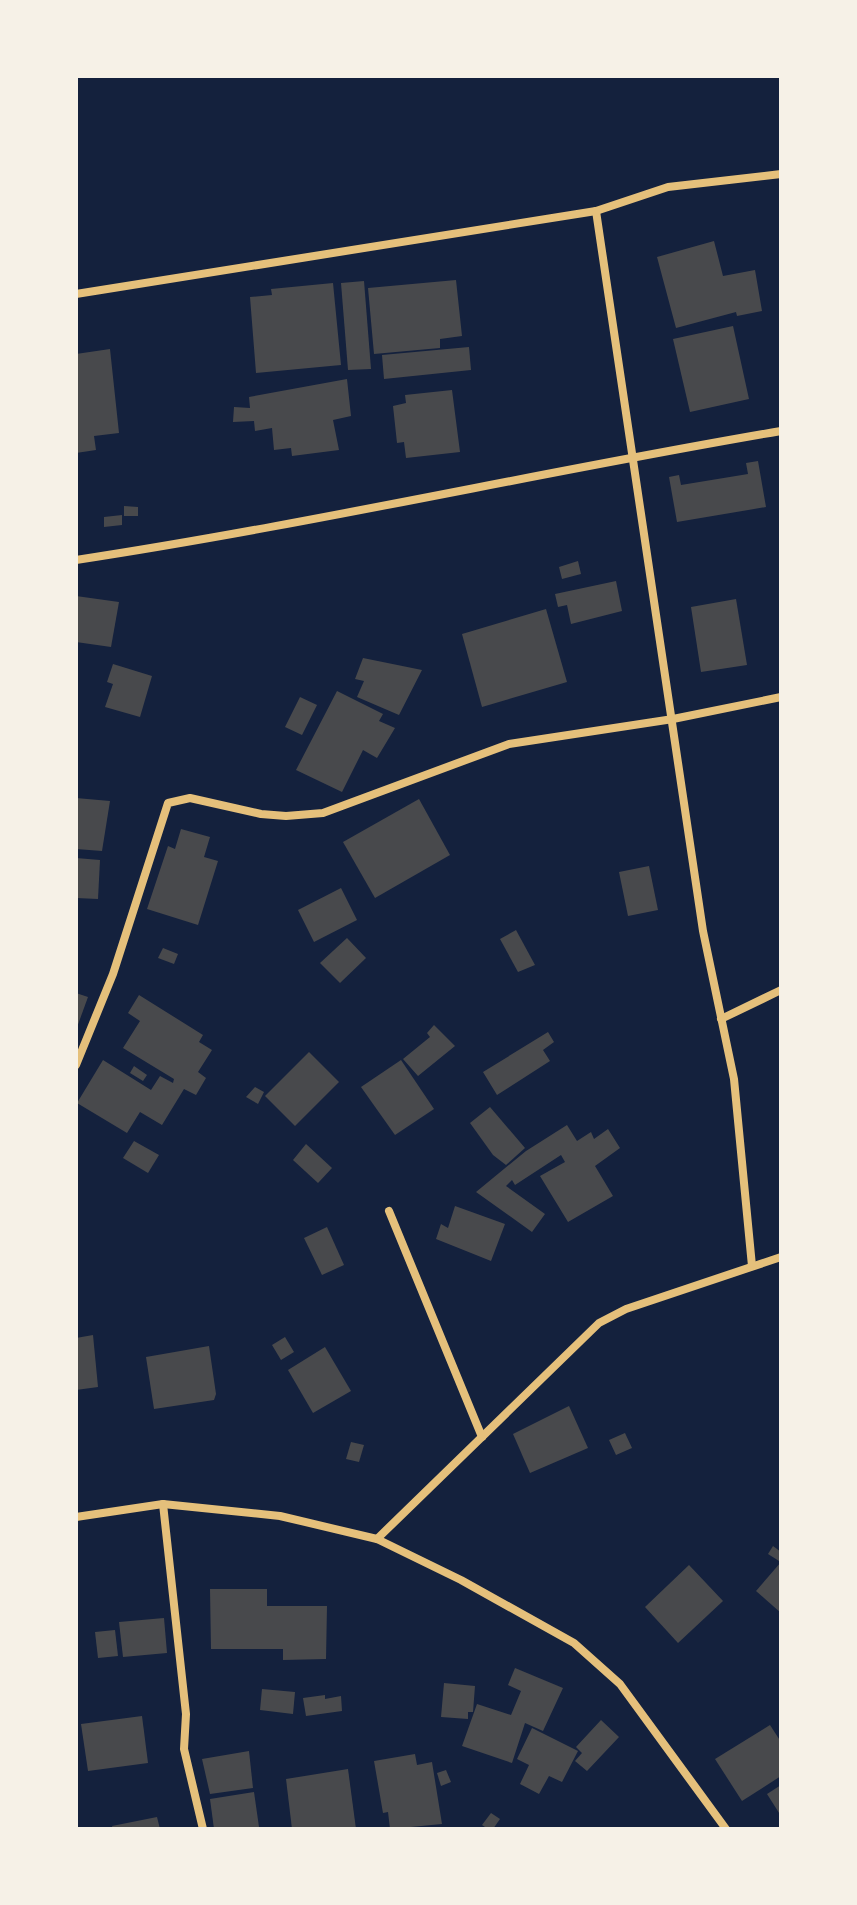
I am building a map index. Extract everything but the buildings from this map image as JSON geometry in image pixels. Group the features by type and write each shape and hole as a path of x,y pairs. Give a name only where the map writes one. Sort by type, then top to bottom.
{"street":[{"path":"76,294 596,211 668,187 781,174"},
{"path":"596,211 703,931 734,1079 752,1266"},
{"path":"76,560 254,532 633,456 781,431"},
{"path":"76,1065 113,974 168,803 190,798 261,814 286,816 323,813 509,744 673,719 781,697"},
{"path":"721,1019 781,990"},
{"path":"389,1211 482,1437"},
{"path":"377,1539 599,1323 626,1309 781,1257"},
{"path":"163,1504 186,1714 184,1749 203,1829"},
{"path":"76,1517 163,1504 280,1516 377,1539 461,1580 574,1643 620,1684 726,1829"}]}
